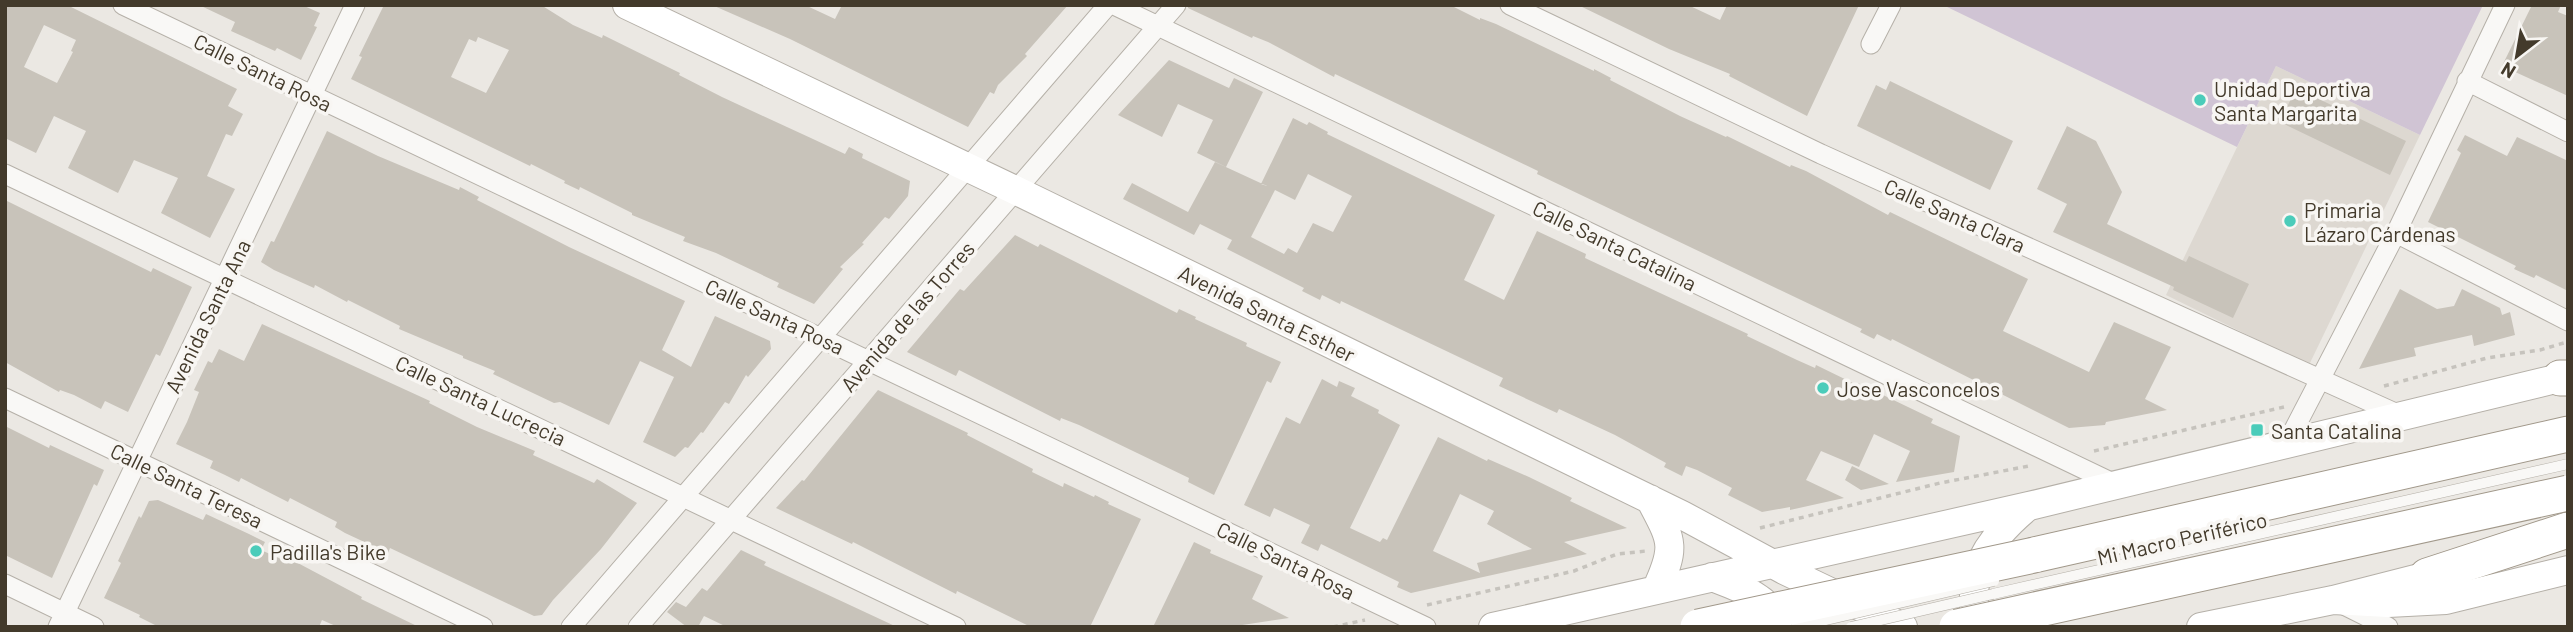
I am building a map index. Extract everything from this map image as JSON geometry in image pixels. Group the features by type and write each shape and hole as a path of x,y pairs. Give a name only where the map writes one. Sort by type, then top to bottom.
{"highway":[{"path":"1698,627 2034,555 2568,434"},
{"path":"1957,627 2568,493"},
{"path":"2427,576 2568,530"}],"main road":[{"name":"Avenida Santa Esther","path":"627,5 1016,190 1650,499 1773,564 1903,627"},
{"path":"1493,627 2029,506 2565,378"},
{"path":"1650,499 1669,536 1669,562 1656,590"},
{"path":"1977,627 1973,592 1985,553 2000,531 2029,506"},
{"path":"1985,553 1985,592 2005,627"},
{"path":"1773,564 1793,594 1802,627"},
{"path":"2333,600 2388,603 2446,600 2568,570"},
{"path":"2202,627 2333,600 2427,576"},
{"path":"1712,578 1742,588 1763,601 1782,627"}],"street":[{"name":"Calle Santa Rosa","path":"123,5 1426,627"},
{"name":"Avenida Santa Ana","path":"61,620 355,5"},
{"path":"571,627 1111,5"},
{"name":"Calle Santa Catalina","path":"1111,5 2117,485"},
{"name":"Avenida de las Torres","path":"638,627 1176,5"},
{"name":"Calle Santa Clara","path":"1510,5 1821,155 2404,417"},
{"path":"1871,44 1891,5"},
{"path":"2287,443 2396,233 2505,5"},
{"path":"2467,81 2568,132"},
{"name":"Calle Santa Lucrecia","path":"5,174 956,627"},
{"path":"2396,233 2568,321"},
{"name":"Calle Santa Teresa","path":"5,398 483,627"},
{"path":"5,584 61,620 94,627"},
{"path":"2333,600 2388,627"}],"lane":[{"name":"Mi Macro Periférico","path":"1851,627 2568,464"},
{"path":"1796,627 1998,580"}],"path":[{"path":"2351,393 2487,358 2540,350 2568,342"},
{"path":"1725,537 1940,483 2309,402"},
{"path":"1333,627 1574,571 1617,554 1669,547"}],"shaded area":[{"name":"Unidad Deportiva Santa Margarita","path":"1943,5 2483,5 2420,135 2276,66 2237,147"},
{"name":"Primaria Lázaro Cárdenas","path":"2276,66 2420,135 2309,365 2166,295"}],"building":[{"path":"5,5 67,5 237,89 228,106 243,114 232,136 226,134 207,176 235,189 210,238 161,213 178,178 134,160 118,193 68,168 86,131 54,116 36,153 5,138","holes":["44,25 76,40 71,51 73,52 57,83 24,67"]},
{"path":"199,5 302,5 320,13 314,26 317,27 301,60 231,31 235,22"},
{"path":"384,5 541,5 573,25 602,38 603,35 722,97 845,154 849,147 863,154 862,158 910,181 908,196 889,219 885,217 862,243 864,244 840,267 843,269 814,304 777,287 779,283 716,253 683,241 685,237 632,215 580,187 579,190 564,183 565,181 531,164 530,166 351,79 362,57 359,56","holes":["478,37 509,50 486,93 451,77 469,39 476,42"]},
{"path":"712,5 805,5 835,19 842,5 1068,5 1025,54 1027,56 998,85 994,94 990,92 968,127 790,39"},
{"path":"1188,5 1450,5 1480,20 1496,24 1594,69 1680,116 1790,167 1791,165 1806,171 1888,215 1890,212 2028,279 2003,331 2089,372 2114,322 2171,347 2145,399 2167,410 2106,422 2105,425 2069,428 1892,339 1891,341 1877,334 1874,339 1860,332 1862,329 1537,174 1538,171 1335,74 1334,77 1268,42 1253,36 1252,38 1188,8"},
{"path":"1578,5 1688,5 1720,20 1727,5 1859,5 1807,116 1729,76 1730,74 1669,49"},
{"path":"2532,5 2561,5 2558,12 2568,16 2568,96 2502,66"},
{"path":"1169,60 1229,88 1234,78 1263,92 1226,167 1197,153 1213,120 1178,104 1162,137 1118,115"},
{"path":"1890,81 2013,141 1990,190 1857,126 1876,85 1886,90"},
{"path":"2296,88 2406,141 2390,175 2280,122"},
{"path":"1293,118 1307,125 1309,122 1328,132 1327,134 1495,215 1464,280 1504,300 1537,231 1586,254 1585,258 1748,334 1747,336 1797,360 1815,368 1816,365 1857,385 1858,383 1933,419 1931,423 1960,436 1954,472 1896,482 1910,451 1874,434 1859,467 1821,451 1806,480 1844,498 1790,510 1790,507 1762,512 1728,495 1732,488 1697,470 1686,466 1682,476 1664,467 1666,463 1615,435 1559,409 1557,413 1499,386 1503,378 1341,301 1340,304 1322,295 1320,300 1302,291 1304,288 1227,249 1232,240 1200,224 1194,235 1123,199 1132,183 1188,212 1215,162 1261,183","holes":["1308,174 1352,196 1333,232 1313,223 1297,253 1288,248 1284,254 1251,237 1275,190 1295,200"]},
{"path":"2067,126 2096,141 2122,192 2107,224 2186,262 2189,256 2249,284 2233,318 2173,290 2174,287 2053,232 2067,204 2037,189"},
{"path":"327,131 378,156 459,190 460,187 479,197 477,200 569,247 685,301 662,350 691,367 715,316 770,341 771,349 748,377 746,375 729,404 725,402 703,433 675,457 643,442 674,377 640,361 609,425 560,402 554,403 493,374 495,371 399,329 400,326 348,300 347,302 315,285 314,288 274,270 261,262 271,241 274,242"},
{"path":"2465,135 2507,156 2517,137 2568,161 2568,291 2536,275 2534,278 2514,269 2516,266 2428,222 2461,153 2457,150"},
{"path":"5,200 151,272 153,268 192,287 160,356 156,354 128,412 105,401 101,409 74,395 60,390 59,392 5,362"},
{"path":"1015,235 1038,247 1040,244 1177,313 1179,309 1196,317 1195,319 1247,343 1246,346 1281,362 1271,383 1267,381 1214,495 1188,482 1189,478 1079,425 1061,418 1060,421 959,370 956,376 907,352 960,289 964,291"},
{"path":"2400,289 2437,309 2454,306 2462,289 2500,308 2502,315 2510,312 2515,335 2474,346 2472,335 2414,348 2416,356 2359,369"},
{"path":"262,324 430,401 429,403 477,427 535,451 533,455 594,483 597,479 637,503 601,549 542,615 534,616 390,548 388,553 345,533 335,527 337,522 290,498 288,502 241,478 239,482 210,468 213,461 176,444 199,392 194,390 208,361 212,363 219,349 244,361"},
{"path":"1322,379 1337,387 1339,381 1355,388 1351,396 1379,410 1378,413 1400,425 1350,528 1380,542 1383,538 1387,540 1438,437 1487,461 1488,459 1529,477 1572,498 1570,501 1627,528 1564,542 1587,554 1411,593 1397,587 1399,582 1321,544 1318,551 1301,543 1310,525 1274,508 1270,517 1244,505 1286,417 1300,424","holes":["1460,494 1494,511 1487,524 1532,549 1477,563 1480,573 1433,551"]},
{"path":"878,390 968,433 967,435 1033,469 1032,472 1063,487 1064,483 1094,497 1095,495 1141,519 1090,627 1031,627 776,508 802,480 804,481"},
{"path":"5,426 49,448 50,445 104,470 97,486 94,484 52,578 5,555"},
{"path":"1852,466 1889,484 1861,490 1845,480"},
{"path":"158,500 203,520 206,514 249,534 265,542 261,550 292,564 294,561 362,597 361,599 419,627 338,627 322,620 319,627 159,627 104,598 139,516 141,518 149,501"},
{"path":"1194,542 1211,550 1210,553 1263,576 1252,599 1289,618 1229,627 1153,627"},
{"path":"741,550 766,562 764,565 897,627 727,627 704,616 698,627 687,627 667,612 676,602 686,607 702,588 707,591"}],"place":[{"name":"Unidad Deportiva Santa Margarita","path":"2200,100"},
{"name":"Primaria Lázaro Cárdenas","path":"2290,221"},
{"name":"Jose Vasconcelos","path":"1823,388"},
{"name":"Santa Catalina","path":"2257,430"},
{"name":"Padilla's Bike","path":"256,551"}]}
